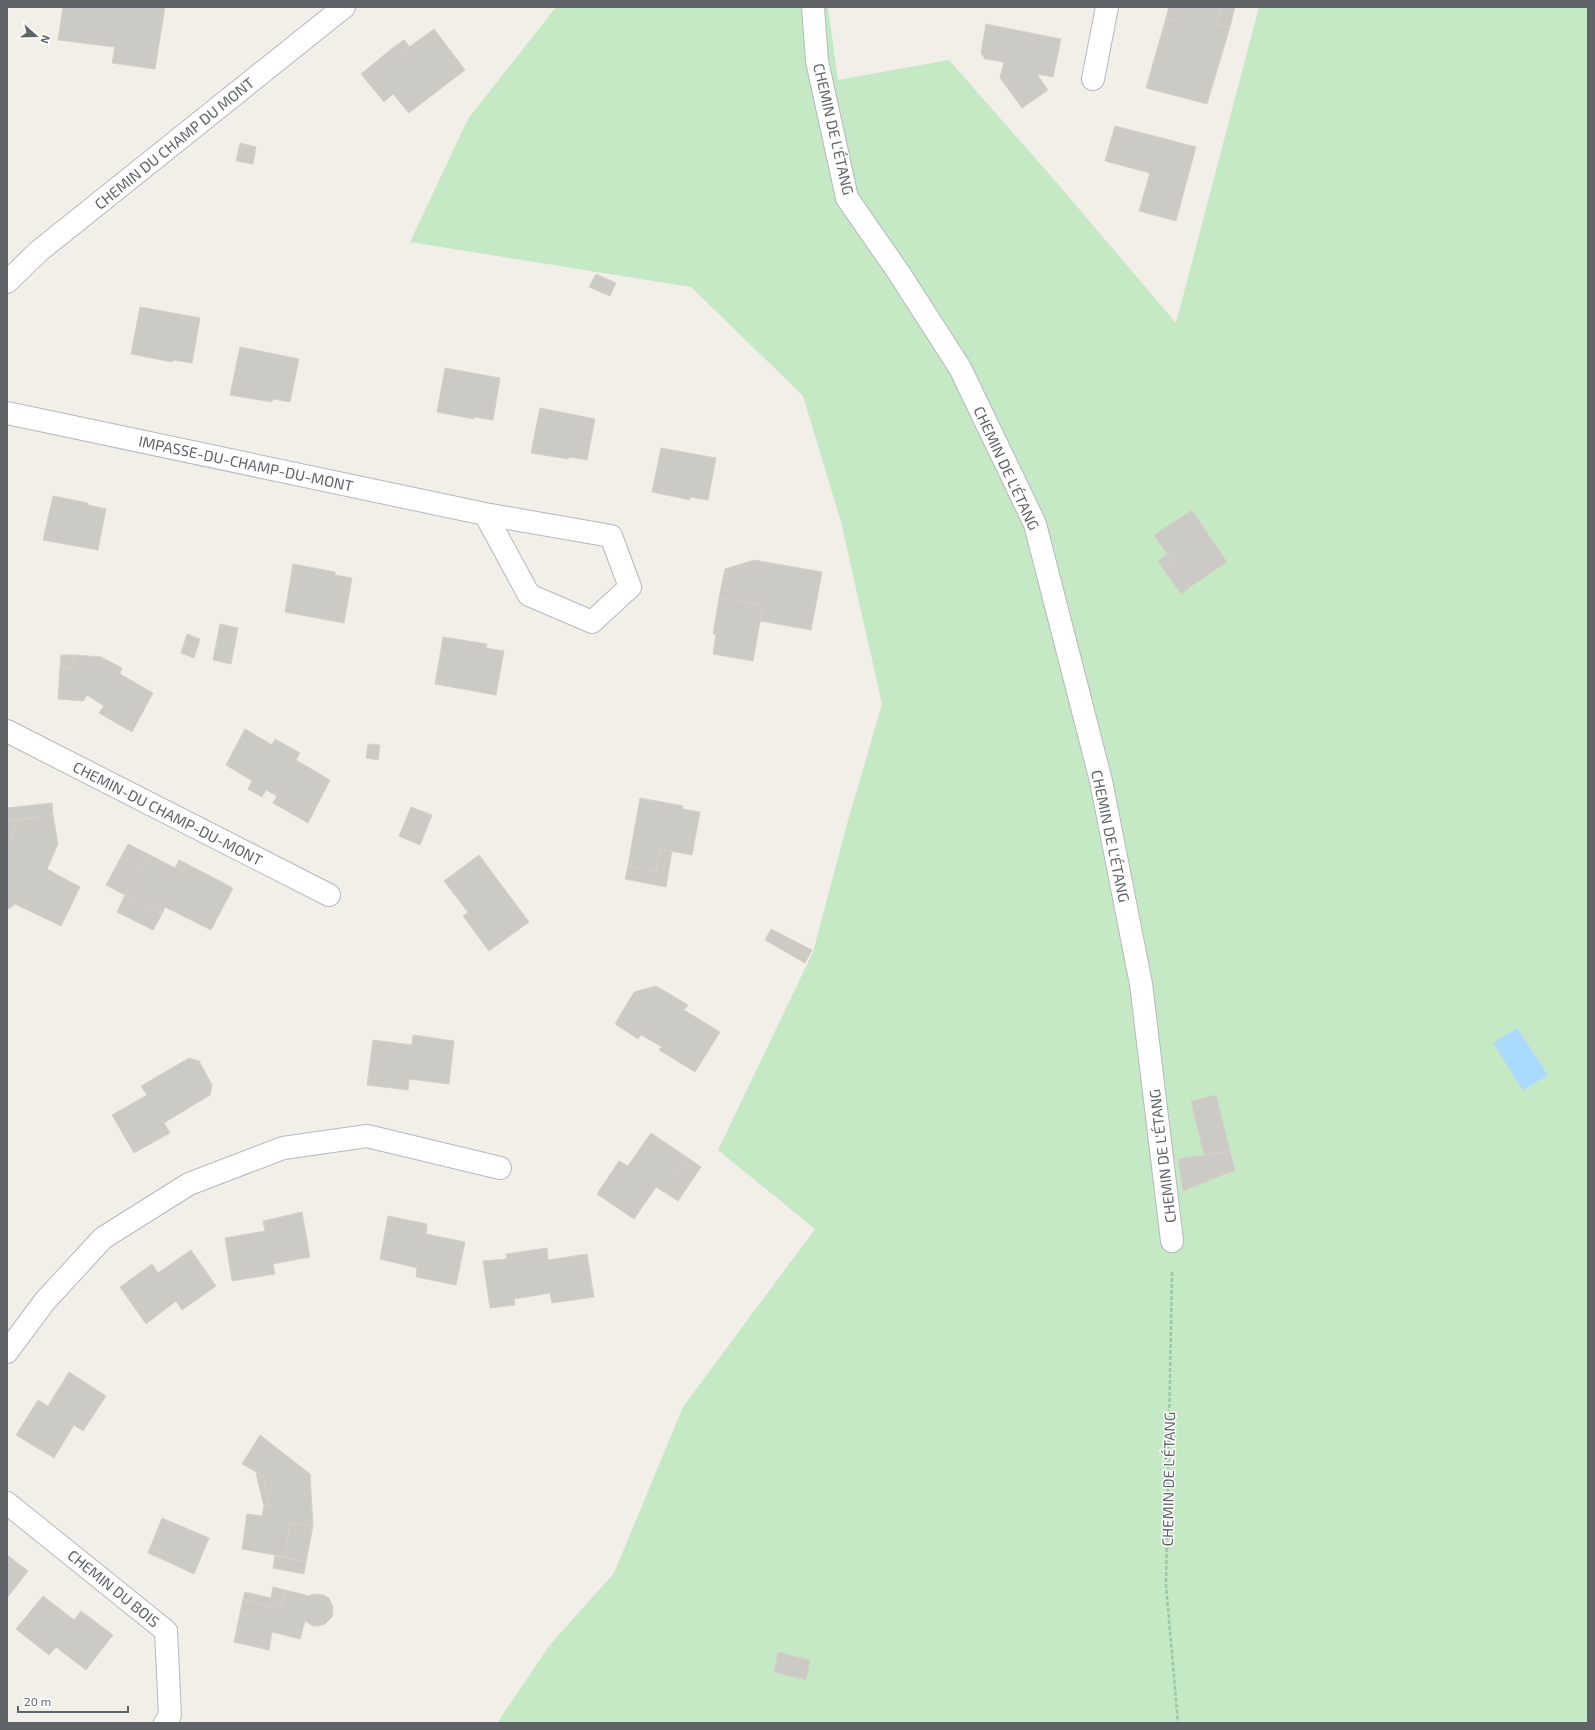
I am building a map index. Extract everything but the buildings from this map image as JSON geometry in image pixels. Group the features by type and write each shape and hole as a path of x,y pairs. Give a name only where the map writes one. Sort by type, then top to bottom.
{"street":[{"name":"CHEMIN DU CHAMP DU MONT","path":"7,282 39,251 344,7"},
{"name":"CHEMIN DE L'ÉTANG","path":"813,7 817,61 848,198 899,273 960,368 1034,524 1101,781 1141,984 1172,1241"},
{"path":"1094,79 1107,7"},
{"name":"IMPASSE-DU-CHAMP-DU-MONT","path":"7,413 485,514 611,536 630,587 592,622 529,595 485,514"},
{"name":"CHEMIN-DU CHAMP-DU-MONT","path":"7,731 329,895"},
{"path":"7,1352 45,1301 103,1238 189,1184 283,1148 367,1136 500,1168"},
{"name":"CHEMIN DU BOIS","path":"7,1502 166,1630 170,1714 165,1723"}],"path":[{"name":"CHEMIN DE L'ÉTANG","path":"1172,1241 1166,1585 1178,1723"}],"green space":[{"path":"556,7 828,7 838,80 949,60 1057,183 1176,323 1259,7 1588,7 1588,1723 497,1723 549,1646 614,1573 683,1407 815,1229 718,1150 813,952 847,824 882,704 841,522 803,396 691,287 410,242 468,119"}],"water":[{"path":"1517,1028 1548,1075 1523,1090 1493,1043"}]}
